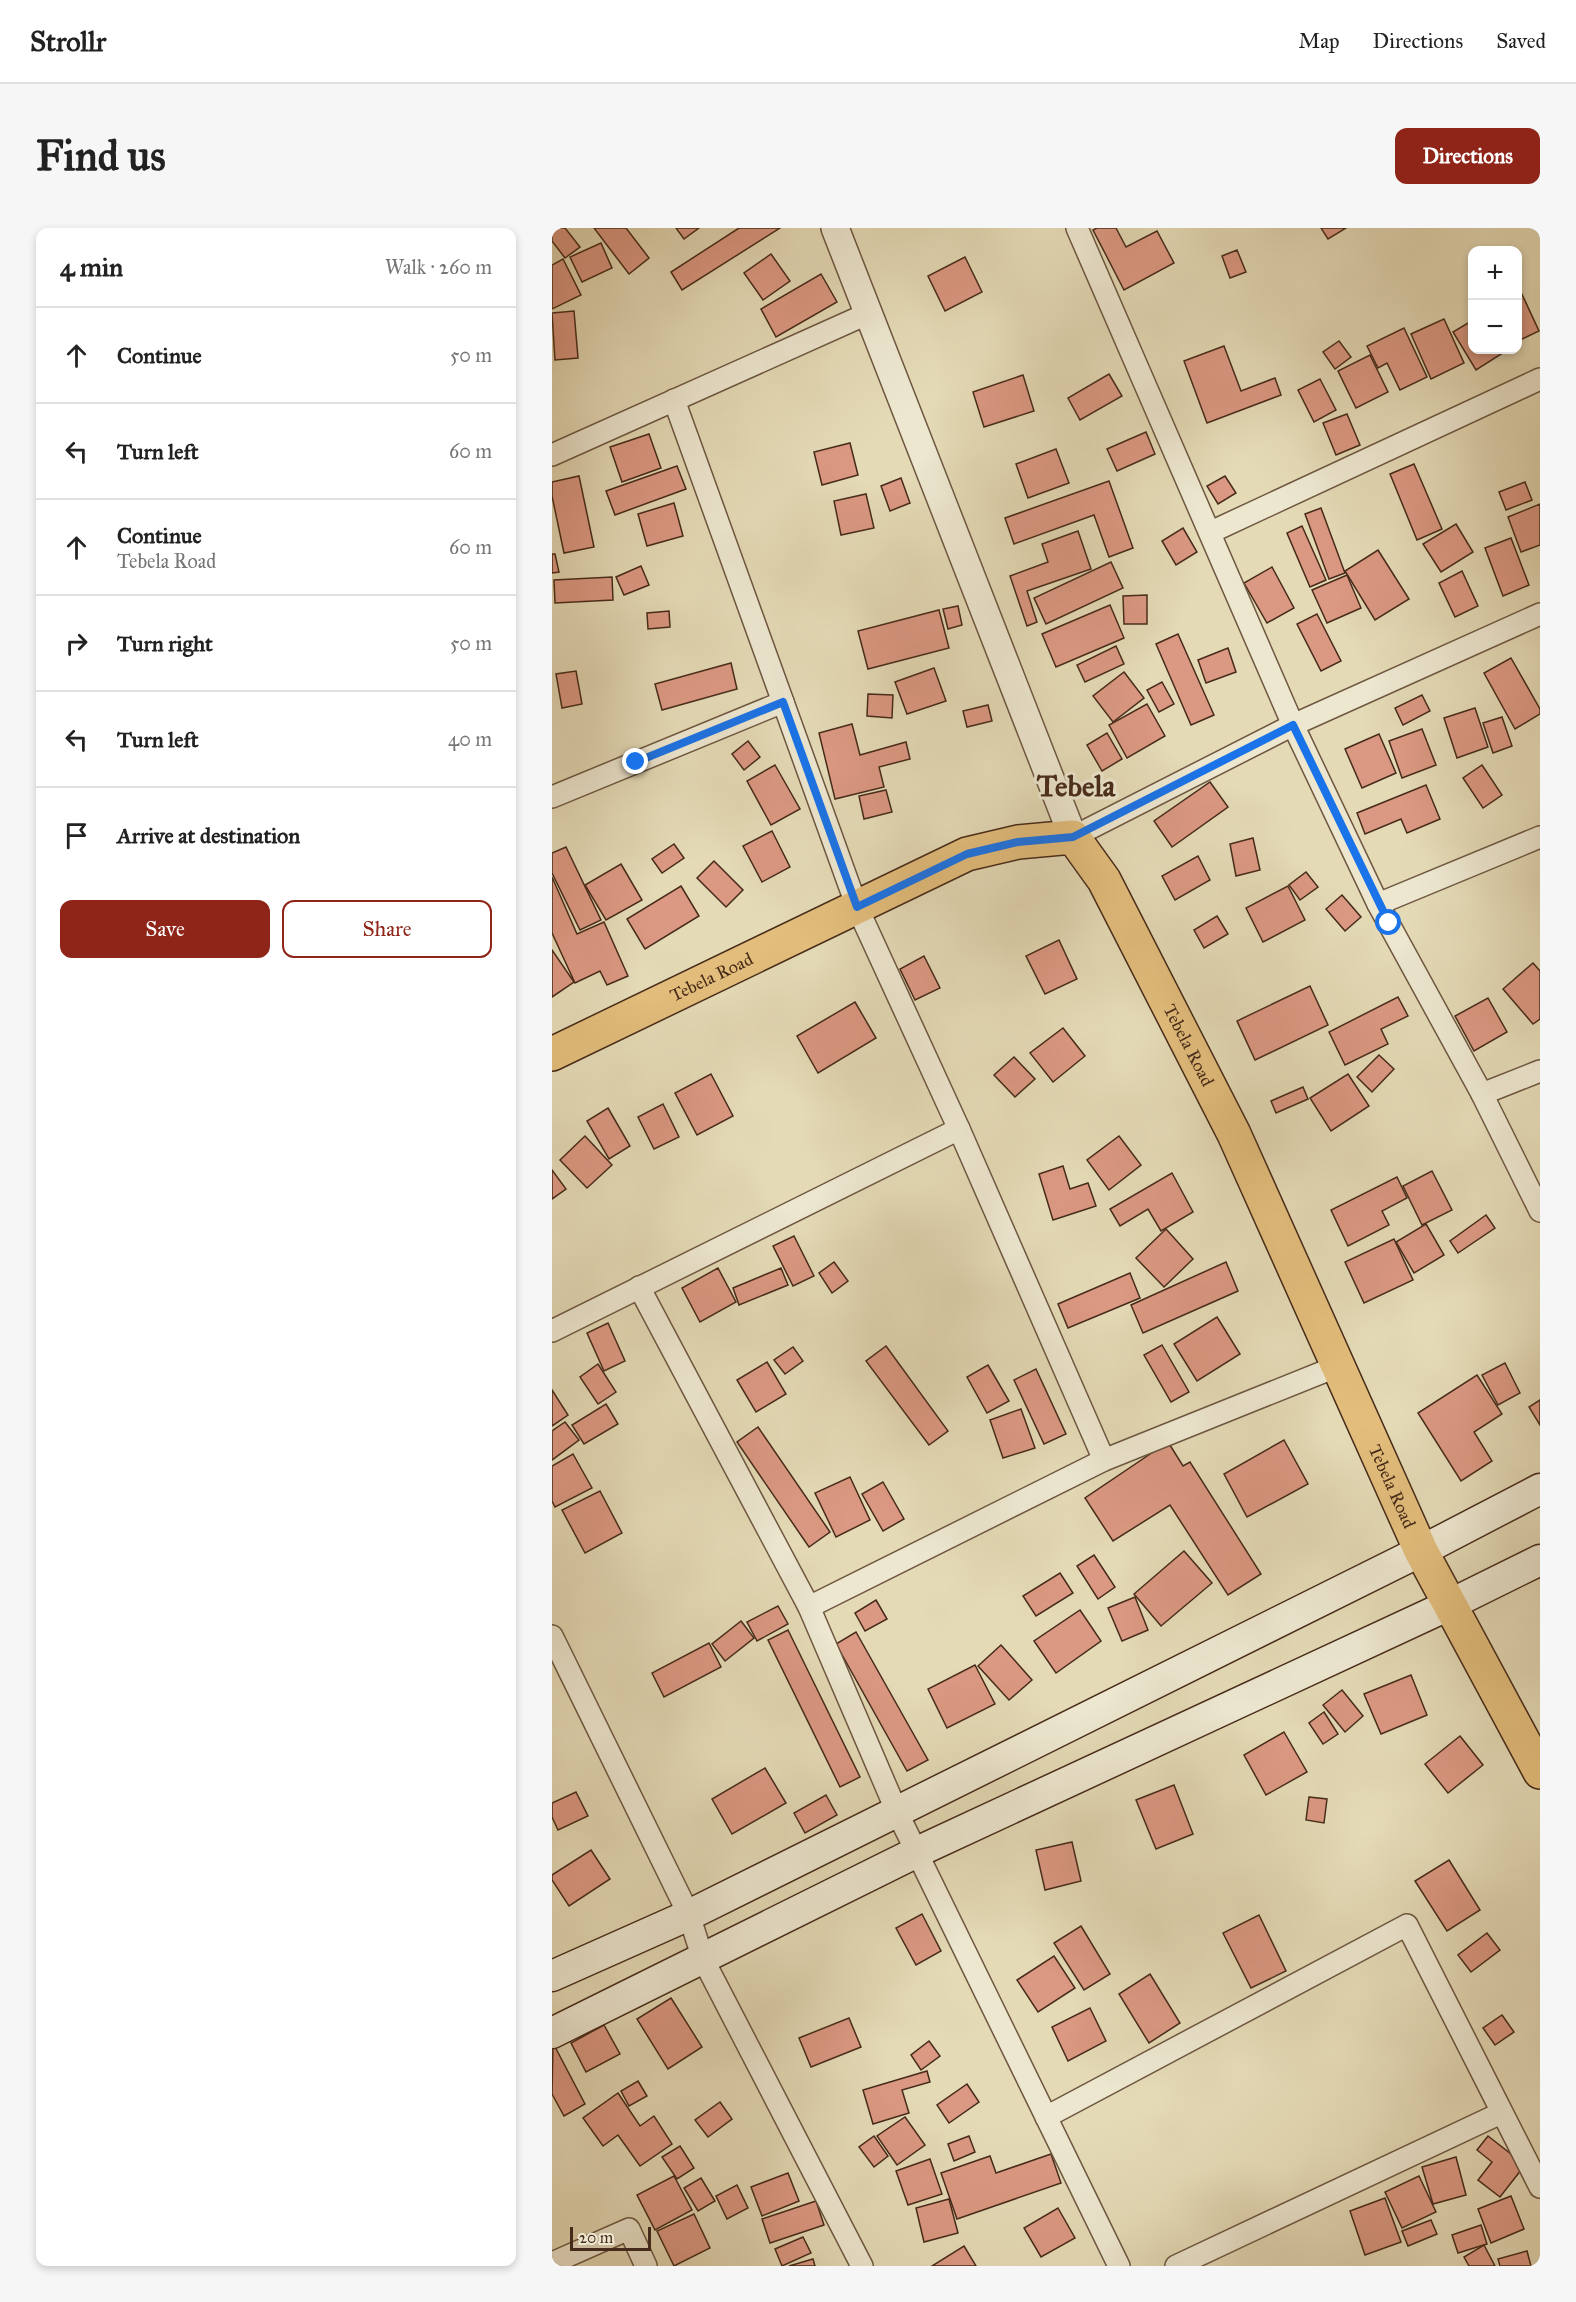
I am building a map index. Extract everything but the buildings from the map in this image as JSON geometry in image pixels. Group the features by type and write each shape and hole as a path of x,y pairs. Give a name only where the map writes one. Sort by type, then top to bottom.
{"main road":[{"name":"Tebela Road","path":"552,1054 967,854 1018,842 1073,837 1104,880 1234,1134 1421,1551 1540,1772"},
{"path":"552,1976 688,1915 897,1812 1421,1551 1540,1489"},
{"path":"552,2033 917,1852 1449,1605 1540,1560"}],"street":[{"path":"835,228 1073,837 1293,725 1540,614"},
{"path":"1077,228 1293,725 1378,904 1482,1094 1540,1211"},
{"path":"552,455 869,313"},
{"path":"1211,532 1540,379"},
{"path":"674,400 857,907 959,1129 1104,1460"},
{"path":"552,797 783,702"},
{"path":"1378,904 1540,837"},
{"path":"1482,1094 1540,1071"},
{"path":"552,1331 959,1129"},
{"path":"639,1287 809,1607 897,1812 1119,2266"},
{"path":"809,1607 1104,1460 1338,1366"},
{"path":"552,1636 688,1915 703,1959 862,2266"},
{"path":"1046,2117 1407,1925 1540,2187"},
{"path":"1176,2266 1501,2113"},
{"path":"552,2263 628,2229 646,2266"}],"district":[{"name":"Tebela","path":"1076,786"}],"route":[{"path":"636,762 783,702 857,907 967,854 1018,842 1073,837 1293,725 1389,923"}]}
